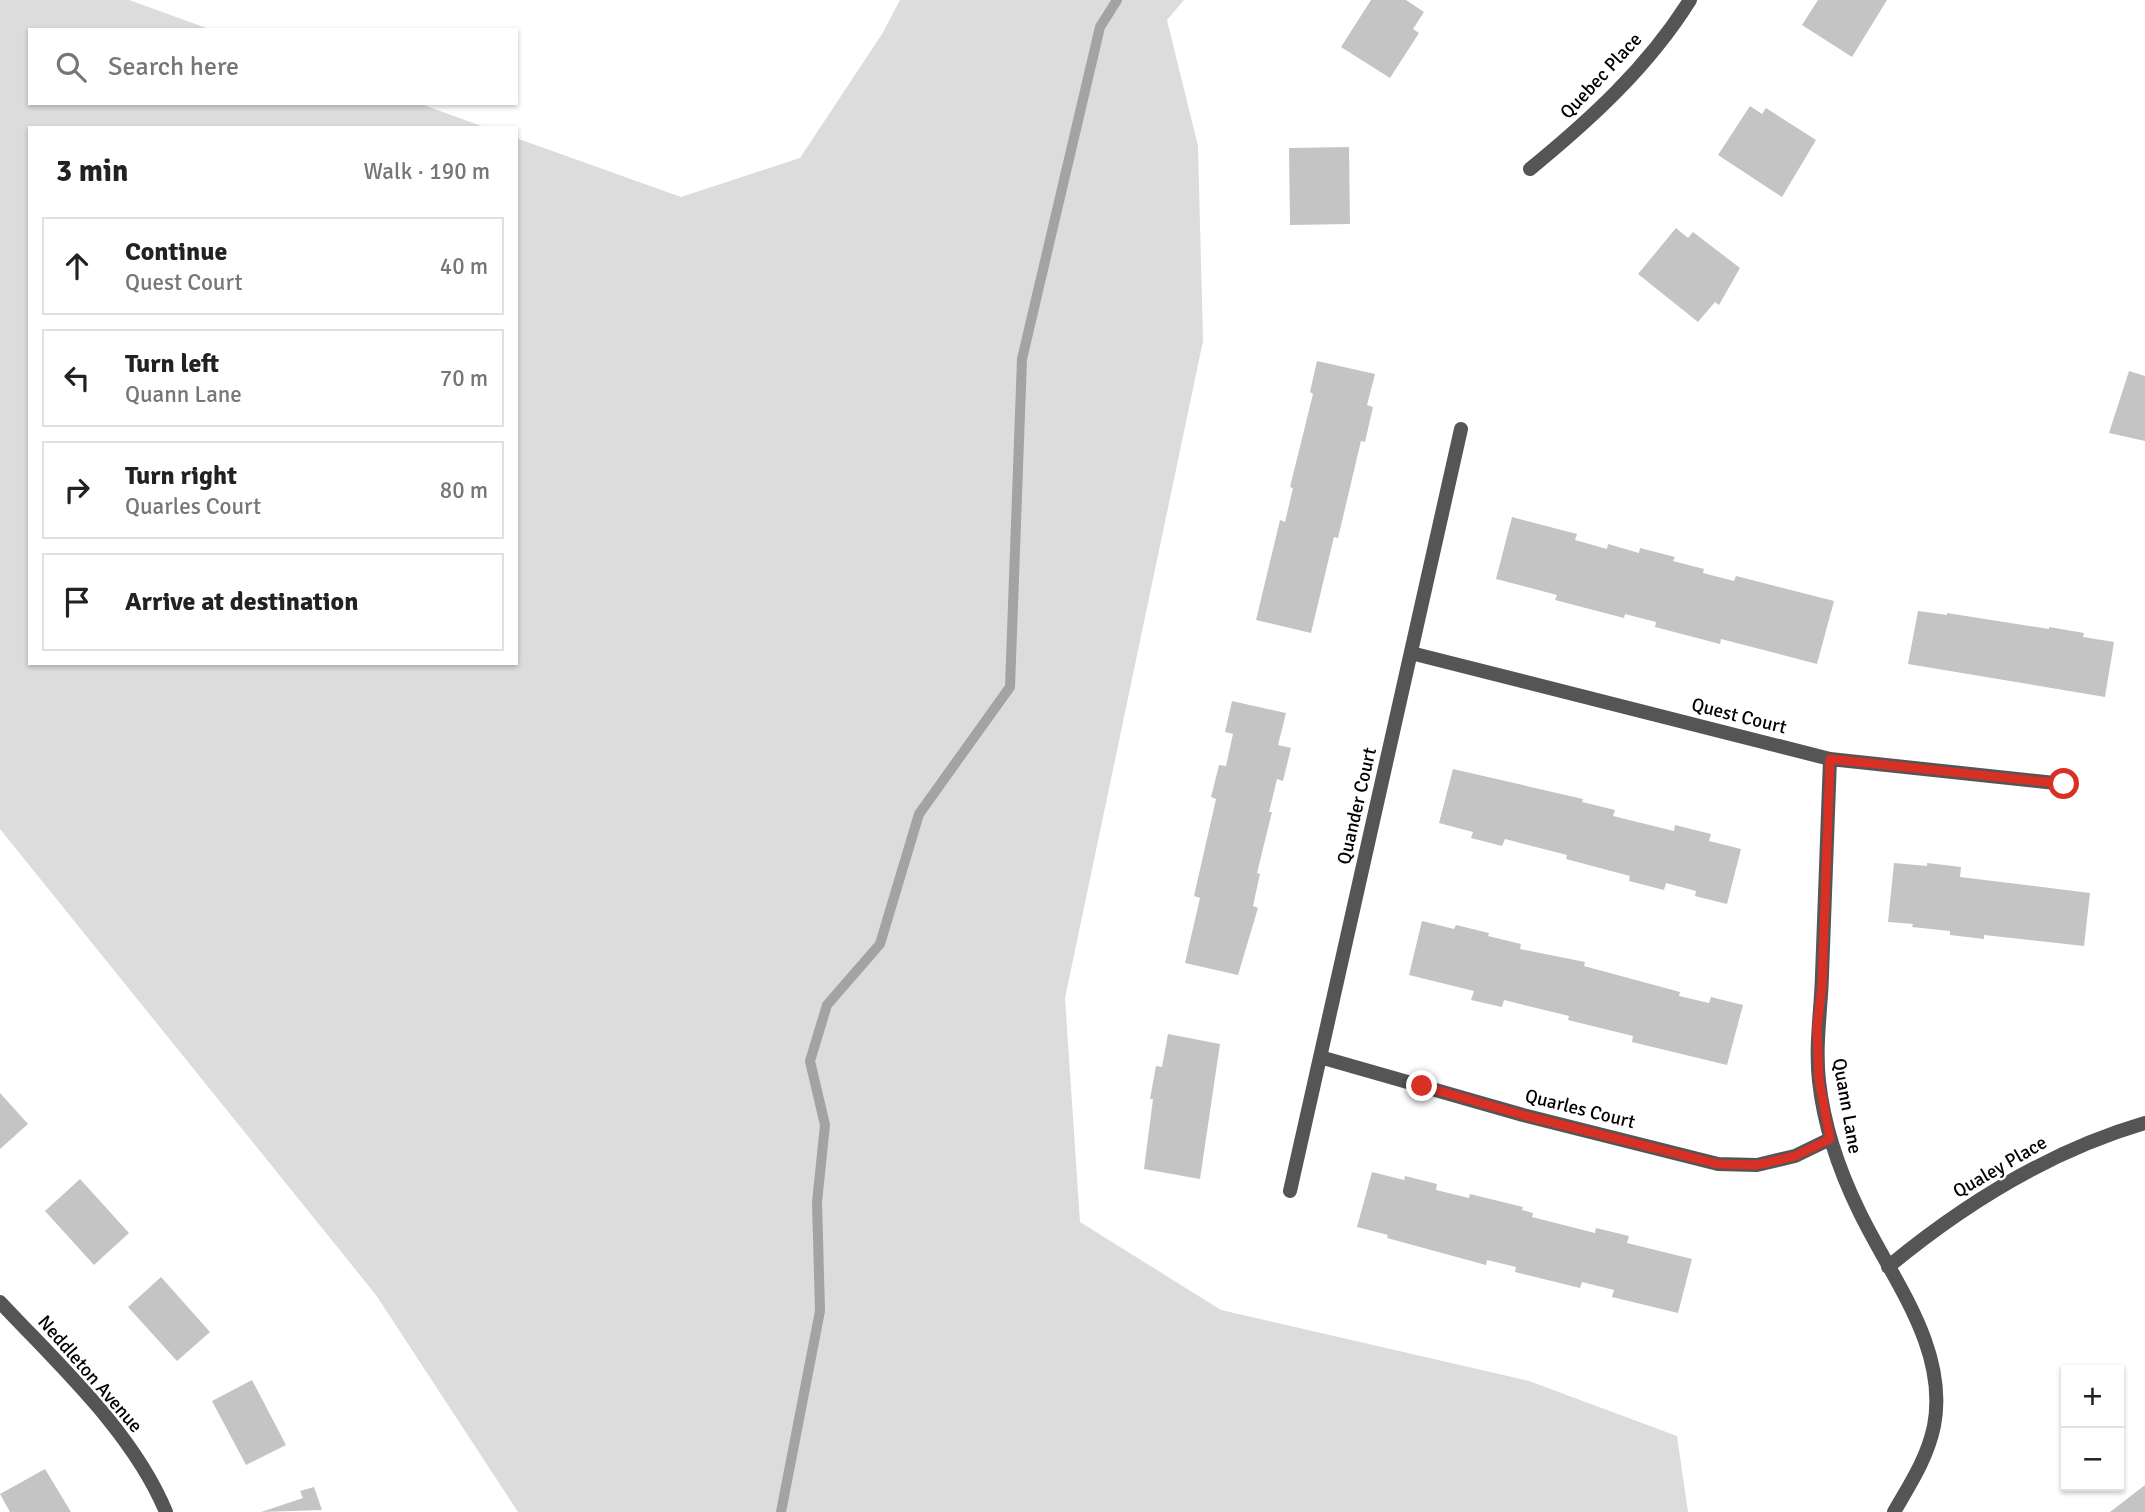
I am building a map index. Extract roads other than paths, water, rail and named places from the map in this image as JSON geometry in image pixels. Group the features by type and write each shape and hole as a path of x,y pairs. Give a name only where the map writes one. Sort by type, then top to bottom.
{"street":[{"name":"Quebec Place","path":"1530,169 1587,122 1638,69 1690,0"},
{"name":"Quander Court","path":"1290,1191 1461,429"},
{"name":"Quest Court","path":"1411,653 1830,759 2064,784"},
{"name":"Quann Lane","path":"1830,759 1822,986 1817,1028 1819,1080 1834,1155 1858,1211 1904,1293 1925,1339 1937,1388 1934,1426 1923,1464 1894,1512"},
{"name":"Quarles Court","path":"1320,1057 1523,1115 1718,1164 1757,1165 1795,1156 1830,1139"},
{"name":"Qualey Place","path":"1888,1267 1945,1222 1997,1189 2053,1158 2145,1123"},
{"name":"Neddleton Avenue","path":"0,1302 93,1401 131,1450 166,1512"}],"waterway":[{"path":"781,1512 820,1311 817,1202 825,1125 810,1061 827,1005 880,944 919,814 1010,687 1022,359 1100,27 1117,0"}]}
